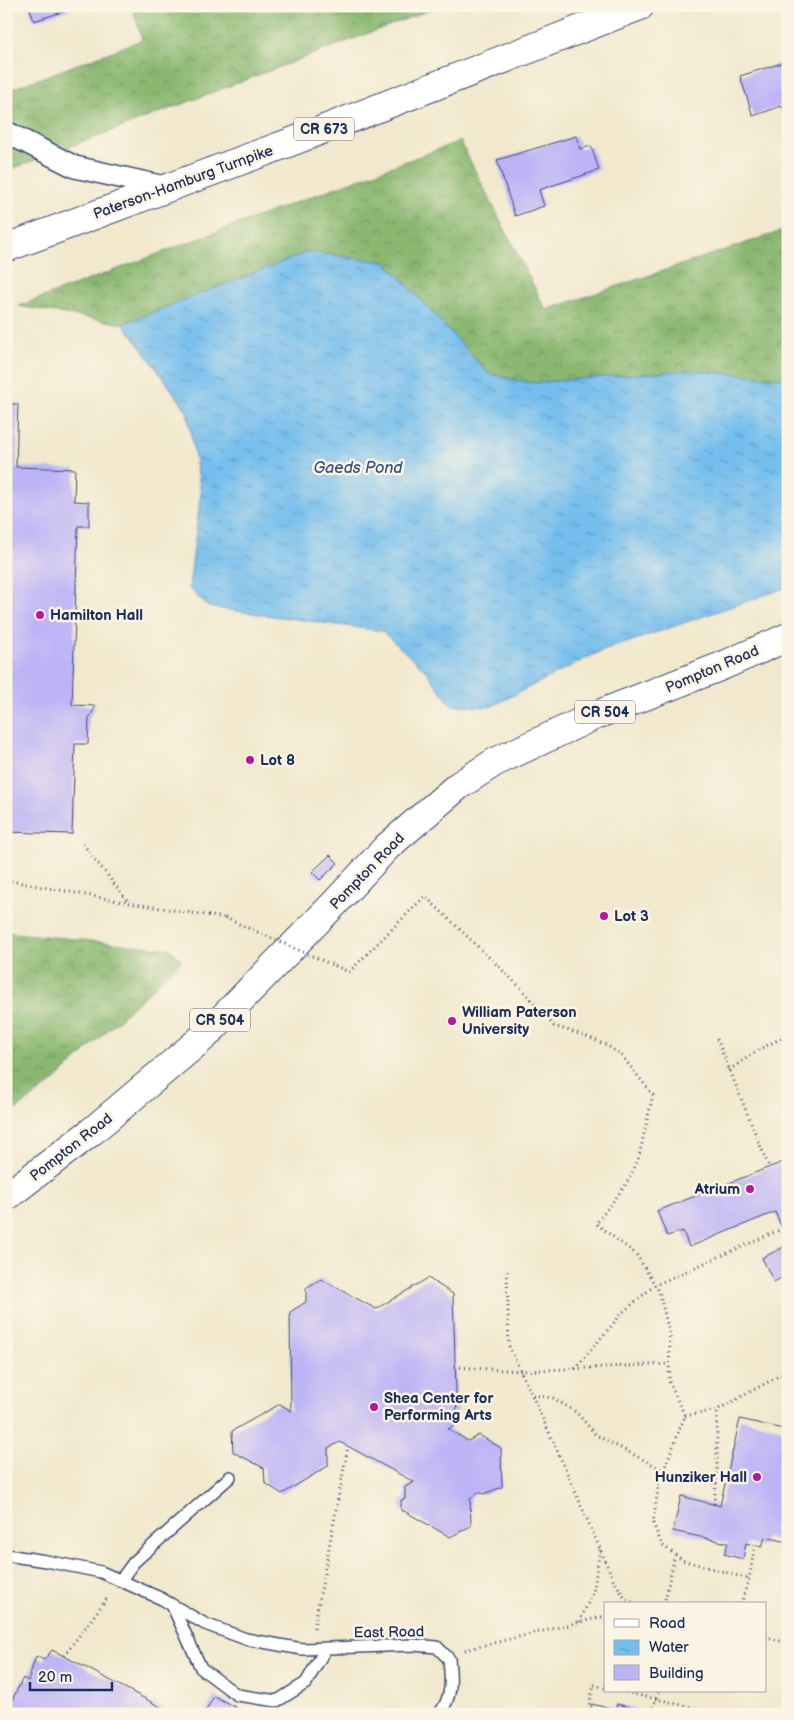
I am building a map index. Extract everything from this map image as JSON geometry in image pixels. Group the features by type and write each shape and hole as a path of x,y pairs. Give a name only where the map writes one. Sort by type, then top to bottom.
{"main road":[{"name":"Paterson-Hamburg Turnpike","path":"6,248 300,139 640,6"},
{"name":"Pompton Road","path":"6,1197 91,1132 206,1035 387,847 458,786 495,762 594,716 788,637"}],"street":[{"path":"6,132 75,166 169,188"}],"lane":[{"path":"120,1581 134,1562 230,1476"},
{"name":"East Road","path":"6,1555 101,1572 172,1605 205,1624 246,1639 302,1649 413,1645 437,1647 446,1655"},
{"path":"172,1605 200,1668 237,1695 277,1701 306,1683 326,1648"},
{"path":"443,1710 452,1684 450,1659 446,1655"}],"path":[{"path":"84,844 129,904"},
{"path":"6,880 129,904 225,918 349,972 425,896 518,986 554,1026 586,1036 608,1046 622,1056 653,1095 638,1160 628,1183 596,1224 636,1254 658,1291 670,1336 669,1382 685,1416 659,1482 653,1523 662,1545 682,1560 749,1579"},
{"path":"729,1070 760,1049 788,1035"},
{"path":"717,1039 769,1167"},
{"path":"575,1369 623,1312 655,1285 782,1229"},
{"path":"507,1271 509,1346 533,1395 614,1581 626,1598 633,1602"},
{"path":"455,1367 522,1371 669,1364"},
{"path":"685,1416 717,1410 788,1371"},
{"path":"533,1395 553,1398 576,1412 596,1435 663,1471 680,1479 716,1483"},
{"path":"714,1504 717,1410"},
{"path":"311,1648 348,1446"},
{"path":"742,1602 749,1579 755,1545"},
{"path":"579,1622 593,1593 600,1549"},
{"path":"664,1602 675,1555"},
{"path":"64,1656 120,1581"},
{"path":"446,1655 604,1616"},
{"path":"766,1637 788,1643"},
{"path":"587,1714 594,1685 604,1688"},
{"path":"626,1692 722,1714"},
{"path":"651,1712 659,1692"},
{"path":"443,1710 497,1714"}],"green space":[{"path":"132,6 440,6 6,171 6,91 142,40"},
{"path":"460,141 546,310 788,229 788,379 690,370 531,383 489,374 386,262 308,252 123,324 19,306"},
{"path":"6,932 170,949 182,960 52,1083 6,1117"}],"water":[{"name":"Gaeds Pond","path":"308,252 386,262 489,374 531,383 690,370 788,379 788,587 597,653 490,707 451,705 426,671 382,631 208,607 189,588 201,492 187,411 123,324"}],"building":[{"path":"29,6 78,6 78,7 34,21"},
{"path":"788,61 788,116 786,117 782,106 753,116 740,76"},
{"path":"576,136 580,149 591,146 599,170 539,190 544,206 515,216 497,160"},
{"name":"Hamilton Hall","path":"6,404 18,404 16,467 75,469 74,501 89,502 89,526 78,526 72,705 96,706 89,718 88,744 75,744 72,834 6,832"},
{"path":"330,855 338,863 320,880 312,872"},
{"name":"Atrium","path":"788,1160 788,1242 775,1212 689,1247 683,1231 667,1236 657,1211"},
{"path":"788,1245 788,1274 774,1282 762,1258"},
{"name":"Shea Center for Performing Arts","path":"428,1278 453,1294 457,1424 448,1429 468,1441 479,1435 501,1448 502,1487 484,1494 478,1492 470,1499 471,1526 450,1537 401,1511 401,1500 405,1499 405,1487 414,1482 340,1442 328,1448 328,1466 282,1494 265,1483 264,1468 233,1452 232,1431 280,1404 291,1411 290,1312 306,1302 306,1288 321,1279 376,1309"},
{"name":"Hunziker Hall","path":"740,1419 788,1430 788,1441 784,1457 788,1458 788,1542 765,1537 762,1547 746,1543 743,1559 724,1554 728,1543 673,1531 681,1496 720,1506"},
{"path":"52,1650 174,1714 6,1714 6,1707 23,1678 28,1681 36,1656 44,1660"},
{"path":"214,1696 248,1714 204,1714"},
{"path":"592,1704 615,1710 617,1704 656,1714 590,1714"}],"place":[{"name":"Hamilton Hall","path":"40,615"},
{"name":"Lot 8","path":"250,760"},
{"name":"Lot 3","path":"604,916"},
{"name":"William Paterson University","path":"452,1021"},
{"name":"Atrium","path":"750,1189"},
{"name":"Shea Center for Performing Arts","path":"374,1407"},
{"name":"Hunziker Hall","path":"757,1477"}]}
